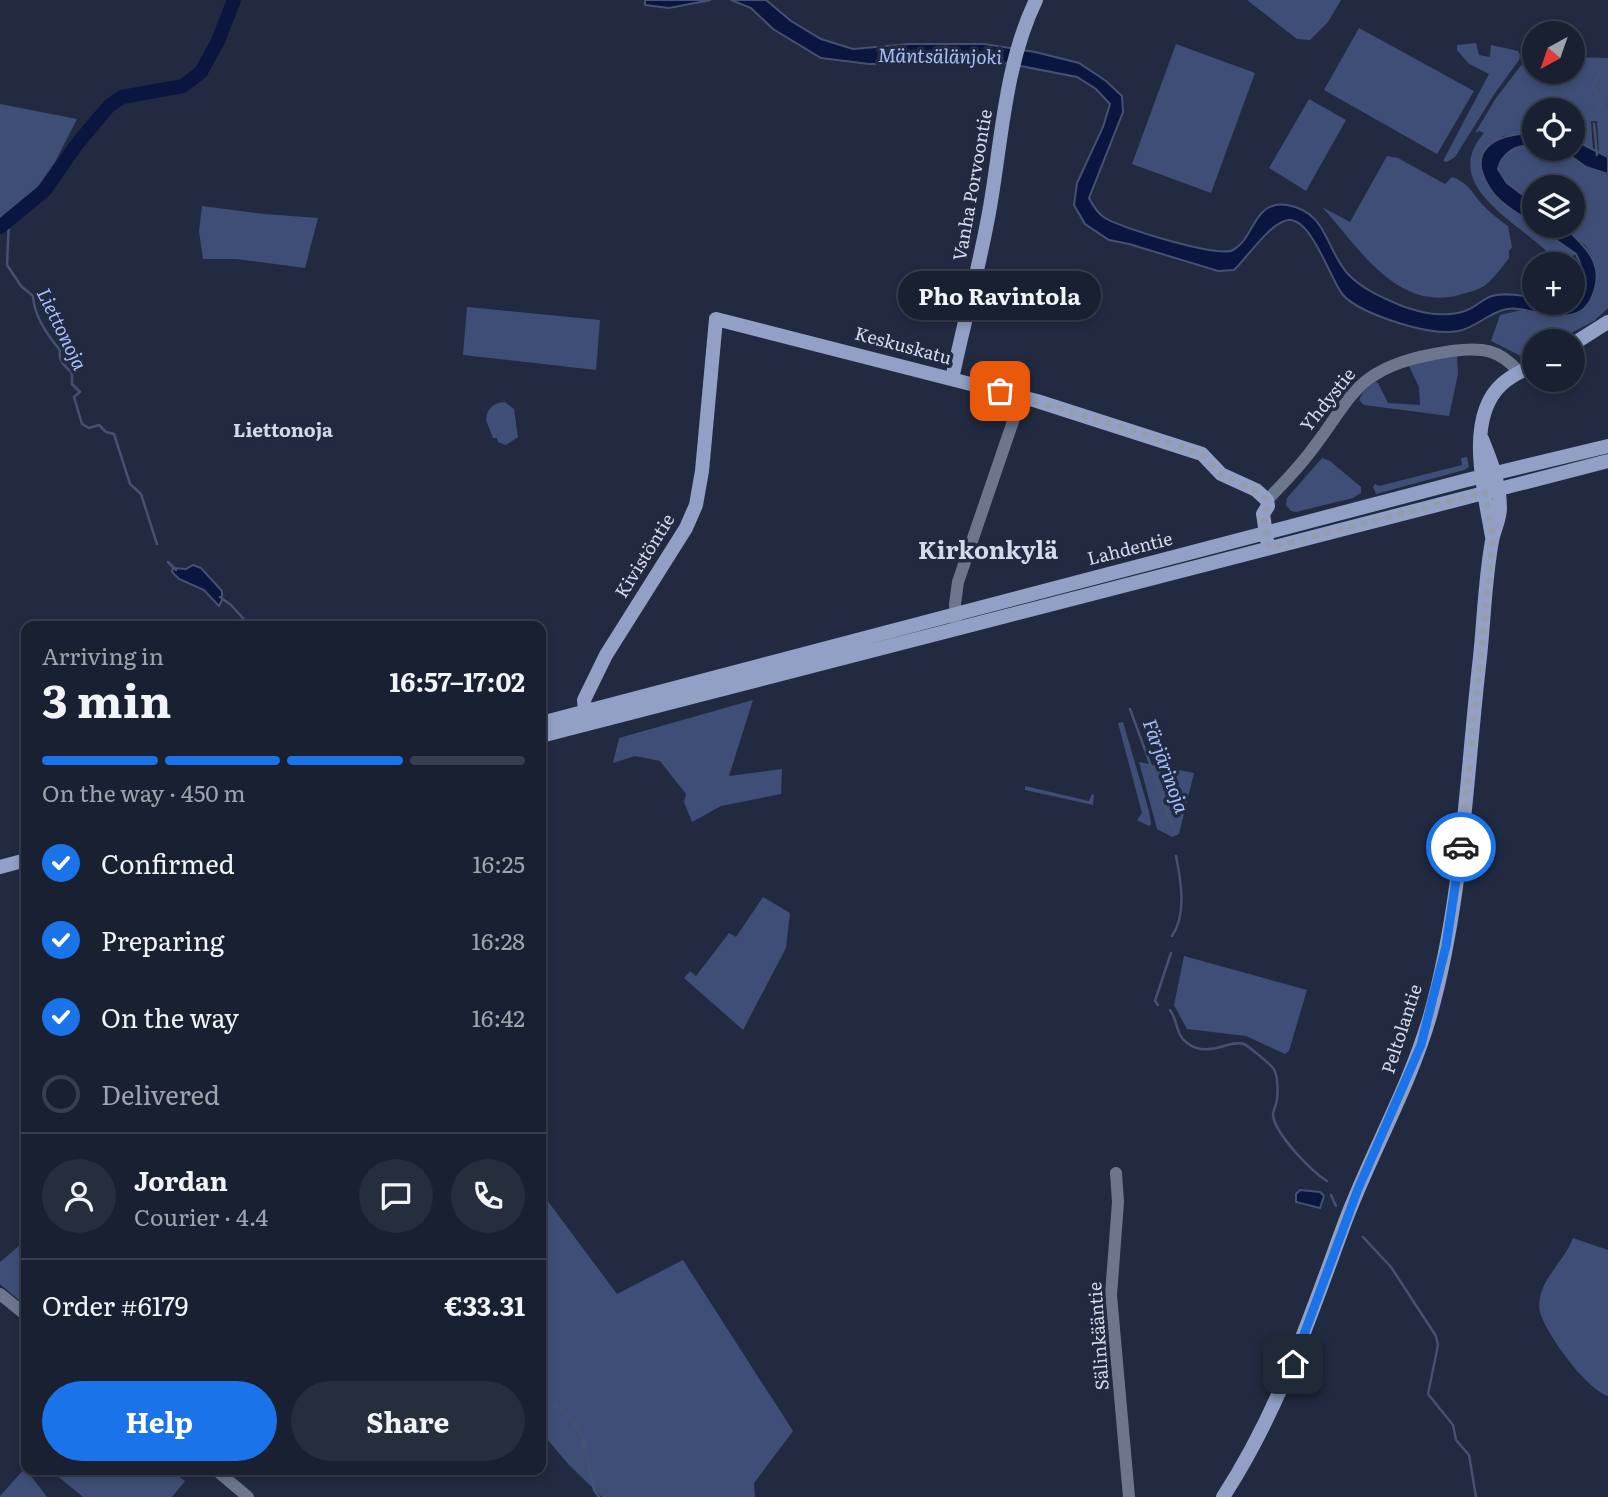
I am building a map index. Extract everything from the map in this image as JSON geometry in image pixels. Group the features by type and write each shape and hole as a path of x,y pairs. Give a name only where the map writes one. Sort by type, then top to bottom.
{"main road":[{"name":"Vanha Porvoontie","path":"952,379 986,229 1011,76 1023,32 1036,0"},
{"name":"Keskuskatu","path":"716,319 1021,397 1153,437 1202,454 1221,474 1256,491 1268,503"},
{"name":"Kivistöntie","path":"592,716 595,681 606,655 686,528 696,505 702,471 716,319"},
{"path":"1585,336 1608,322"},
{"name":"Peltolantie","path":"1223,1497 1256,1444 1288,1375 1350,1208 1408,1077 1430,1015 1446,946 1466,815 1493,538 1499,518 1491,491 1481,418 1498,388 1522,371"},
{"name":"Lahdentie","path":"960,619 972,626 1489,475 1608,446"},
{"name":"Lahdentie","path":"546,734 592,716 960,619 1274,539 1491,491 1608,461"},
{"path":"1268,503 1275,513 1274,539"},
{"name":"Lahdentie","path":"546,722 592,716"},
{"path":"0,867 21,861"}],"street":[{"name":"Yhdystie","path":"1268,503 1310,454 1361,386 1373,375 1423,356 1479,348 1504,358 1519,372"},
{"path":"960,619 958,582 1021,397"},
{"name":"Sälinkääntie","path":"1116,1173 1118,1202 1111,1295 1129,1497"},
{"path":"0,1294 21,1311"},
{"path":"222,1475 248,1497"}],"shaded area":[{"path":"1247,0 1341,0 1328,22 1310,40 1297,39"},
{"path":"1359,28 1474,91 1437,154 1324,90"},
{"path":"1476,43 1479,55 1490,57 1491,45 1518,51 1519,60 1455,157 1447,162 1443,161 1489,74 1469,64 1457,50 1457,45"},
{"path":"1176,44 1255,73 1211,193 1132,164"},
{"path":"1586,57 1608,58 1608,157 1599,154 1597,121 1591,121 1593,150 1585,145 1585,98 1522,98 1522,135 1503,136 1487,148 1513,210 1522,216 1522,231 1491,204 1478,188 1471,171 1472,153 1484,133 1475,133 1496,98 1522,64 1522,84 1586,84"},
{"path":"1309,99 1346,120 1306,191 1269,168"},
{"path":"0,104 77,119 55,162 36,189 0,218"},
{"path":"1522,147 1522,161 1580,161 1593,170 1608,174 1608,308 1594,321 1579,329 1522,329 1522,356 1491,341 1500,315 1522,310 1522,315 1585,315 1585,285 1592,256 1577,238 1585,238 1585,175 1522,175 1522,194 1507,183 1498,170 1502,158"},
{"path":"1387,156 1398,158 1445,184 1452,177 1462,182 1487,209 1508,226 1512,247 1509,258 1486,285 1459,295 1437,298 1416,294 1397,285 1380,272 1322,207 1350,222"},
{"path":"202,206 318,218 305,268 236,259 203,259 199,231"},
{"path":"1531,238 1553,238 1573,252 1547,252"},
{"path":"467,307 600,320 596,370 463,355"},
{"path":"1457,356 1458,374 1449,416 1364,405 1359,400 1364,391 1375,382 1388,403 1420,405 1419,387 1408,364"},
{"path":"505,402 514,409 518,437 506,445 493,438 486,420 491,407"},
{"path":"1467,457 1469,467 1464,470 1376,494 1373,487 1375,484 1379,486 1462,465 1461,458"},
{"path":"1322,458 1330,461 1361,487 1361,493 1353,498 1291,511 1286,505 1287,498"},
{"path":"753,700 729,776 782,769 781,794 721,806 692,822 684,802 686,794 660,761 635,756 613,763 619,738"},
{"path":"1123,722 1149,811 1149,826 1137,820 1142,813 1118,723"},
{"path":"1139,762 1194,773 1179,834 1172,837 1157,829"},
{"path":"1025,786 1089,801 1092,794 1093,805 1025,790"},
{"path":"763,897 790,913 786,948 743,1030 684,978 690,971 696,976 729,933 736,937"},
{"path":"1184,956 1307,990 1289,1051 1285,1054 1246,1036 1187,1029 1174,1005"},
{"path":"546,1199 617,1294 683,1260 793,1431 754,1483 755,1497 602,1497 546,1438"},
{"path":"1573,1238 1608,1250 1608,1396 1589,1383 1568,1360 1539,1310 1545,1283"},
{"path":"21,1244 21,1302 0,1284 0,1262"},
{"path":"21,1472 21,1475 30,1475 47,1497 0,1497"},
{"path":"56,1475 177,1475 185,1481 172,1497 83,1497"}],"water":[{"path":"645,0 711,0 669,8 645,5"},
{"path":"731,0 766,0 791,21 821,39 853,49 909,44 984,44 1035,52 1079,63 1106,81 1122,96 1123,112 1089,198 1102,216 1114,223 1169,241 1224,251 1233,250 1240,244 1267,208 1287,205 1311,215 1348,274 1380,296 1402,306 1425,313 1457,313 1472,308 1488,297 1503,294 1522,296 1522,309 1507,309 1465,329 1448,332 1386,319 1365,310 1343,295 1313,239 1297,222 1289,220 1275,227 1234,270 1218,271 1109,240 1085,224 1074,205 1077,183 1103,127 1110,104 1096,89 1077,77 1005,63 869,64 821,58 773,29 751,8"},
{"path":"1522,134 1522,146 1507,154 1498,169 1507,183 1522,194 1522,216 1498,199 1482,173 1484,152 1499,139"},
{"path":"1585,146 1608,157 1608,174 1586,167 1578,161 1585,161"},
{"path":"1553,238 1576,238 1592,259 1597,278 1585,307 1585,252 1573,252"},
{"path":"193,565 201,568 222,591 219,606 204,590 179,579 172,572 173,568 186,569"},
{"path":"1300,1190 1320,1192 1324,1196 1320,1208 1296,1202 1296,1194"}],"waterway":[{"name":"Mäntsälänjoki","path":"0,227 45,190 77,144 109,106 122,97 183,86 201,72 218,41 234,0"},
{"path":"1595,113 1603,103 1593,87 1600,73"},
{"path":"1594,124 1597,155"},
{"name":"Liettonoja","path":"9,219 7,265 21,286 33,296 42,325 60,350 62,363 72,373 72,384 80,392 74,397 82,424 89,428 99,425 106,432 114,434 130,484 141,494 157,544"},
{"name":"Liettonoja","path":"168,562 176,570"},
{"name":"Liettonoja","path":"220,597 245,621"},
{"name":"Färjärinoja","path":"1130,709 1176,834"},
{"name":"Färjärinoja","path":"1172,936 1180,918 1181,908 1181,886 1176,856"},
{"name":"Färjärinoja","path":"1158,1005 1155,1001 1171,953"},
{"name":"Färjärinoja","path":"1170,1010 1180,1035 1187,1043 1203,1049 1244,1044 1273,1068 1277,1087 1273,1115 1275,1123 1295,1151 1327,1181"},
{"name":"Färjärinoja","path":"1331,1195 1336,1206"},
{"name":"Liettonoja","path":"546,1209 549,1212 546,1221"},
{"name":"Färjärinoja","path":"1363,1237 1391,1267 1436,1336 1438,1345 1428,1394 1453,1425 1456,1440 1469,1455 1476,1497"},
{"name":"Liettonoja","path":"546,1401 567,1414 582,1435 594,1490 599,1497"}],"way so far":[{"path":"1000,391 1202,454 1221,474 1267,499 1268,506 1263,514 1269,548 1485,492 1493,538 1461,847"}],"place":[{"name":"Pho Ravintola","path":"1000,391"}],"district":[{"name":"Liettonoja","path":"283,430"},
{"name":"Kirkonkylä","path":"988,551"}],"route":[{"path":"1293,1364 1358,1189 1421,1045 1446,946 1461,847"}]}
